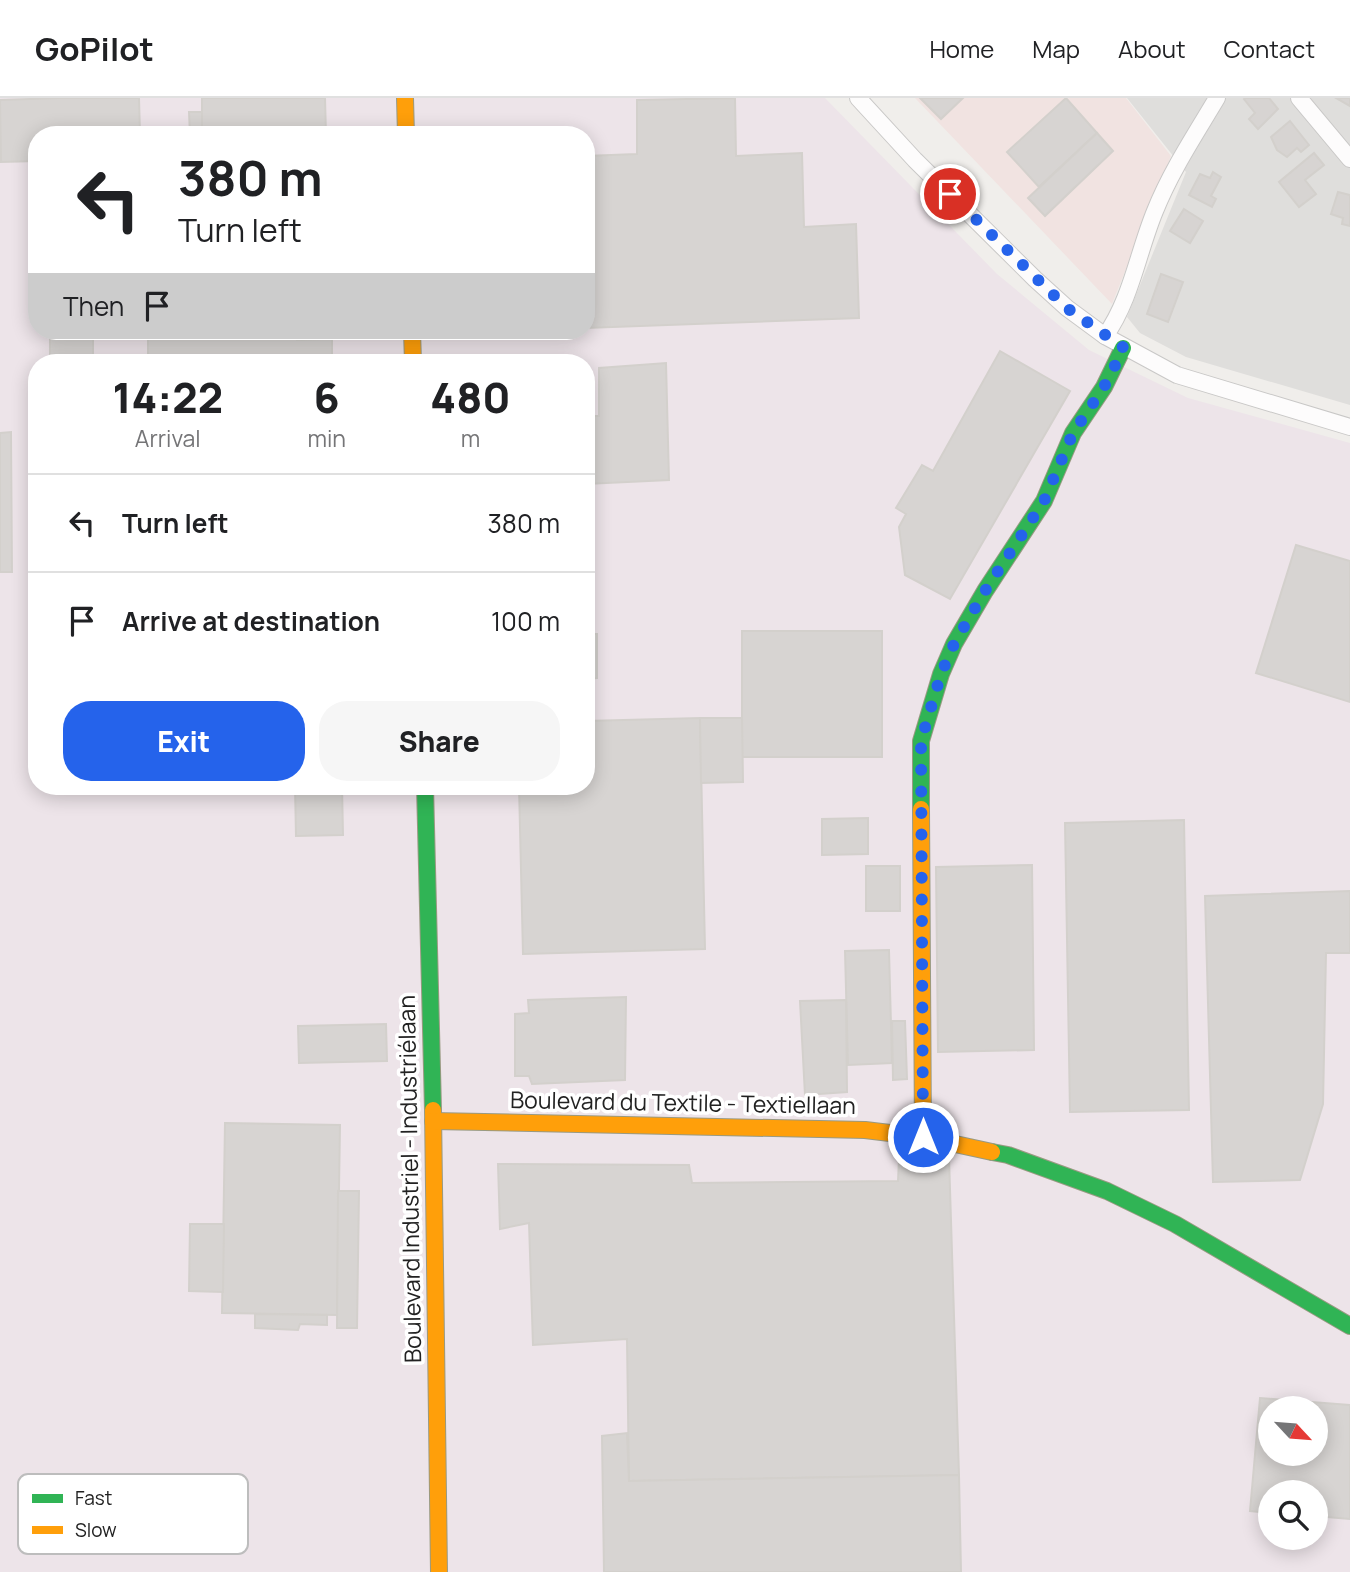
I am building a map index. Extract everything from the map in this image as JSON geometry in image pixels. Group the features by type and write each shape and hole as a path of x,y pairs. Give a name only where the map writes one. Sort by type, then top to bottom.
{"street":[{"path":"405,98 406,126"},
{"path":"858,98 915,160 1035,279 1067,308 1105,336 1177,374 1350,427"},
{"path":"1105,336 1121,308 1155,211 1168,183 1217,98"},
{"path":"1299,98 1350,159"},
{"path":"923,1137 921,741 941,674 954,644 1044,501 1073,433 1104,387 1124,348"},
{"name":"Boulevard Industriel - Industriélaan","path":"425,795 439,1572"},
{"name":"Boulevard du Textile - Textiellaan","path":"433,1121 865,1130 923,1137 1008,1154 1107,1191 1175,1224 1350,1326"}],"shaded area":[{"path":"0,98 825,98 997,274 1089,350 1188,398 1350,443 1350,1572 0,1572"},
{"path":"915,98 1126,98 1171,156 1112,304"},
{"path":"1127,98 1350,98 1350,405 1186,357 1140,333 1127,317 1186,172"}],"building":[{"path":"139,98 140,126 28,126 28,161 1,162 0,100"},
{"path":"202,98 325,98 326,126 202,126"},
{"path":"735,98 736,156 802,153 804,227 856,224 859,318 595,328 595,156 637,154 637,100"},
{"path":"920,98 963,98 941,119"},
{"path":"1066,98 1097,133 1039,187 1007,152"},
{"path":"1245,98 1269,98 1278,109 1258,129 1249,119 1255,113"},
{"path":"1336,98 1350,98 1350,106"},
{"path":"189,112 202,112 202,126 190,126"},
{"path":"1290,121 1309,145 1301,152 1297,148 1287,157 1277,150 1271,137"},
{"path":"1097,133 1113,151 1045,216 1028,198"},
{"path":"1314,153 1324,165 1305,180 1316,194 1299,207 1279,182"},
{"path":"1213,172 1221,177 1211,196 1216,199 1212,207 1189,195 1200,174 1210,178"},
{"path":"1338,192 1350,195 1350,226 1342,224 1343,218 1331,214"},
{"path":"1184,209 1203,221 1190,243 1170,231"},
{"path":"1161,274 1183,282 1168,322 1147,314"},
{"path":"50,340 93,340 93,354 50,354"},
{"path":"148,340 332,340 332,354 148,354"},
{"path":"1000,351 1070,391 950,599 905,575 899,527 906,514 896,508 922,465 933,471"},
{"path":"666,363 669,480 595,484 595,416 599,416 599,368"},
{"path":"11,432 12,572 0,572 0,433"},
{"path":"1296,545 1350,561 1350,702 1256,673"},
{"path":"742,631 882,631 882,757 742,757"},
{"path":"595,634 597,634 595,678"},
{"path":"700,718 705,949 523,954 519,795 595,795 595,721"},
{"path":"700,718 742,718 743,782 701,783"},
{"path":"295,795 342,795 343,835 296,836"},
{"path":"868,818 868,854 822,855 822,819"},
{"path":"1184,820 1189,1110 1070,1112 1065,823"},
{"path":"1032,865 1034,1050 938,1052 936,867"},
{"path":"866,866 900,866 900,911 866,911"},
{"path":"1350,891 1350,953 1326,953 1323,1104 1300,1180 1213,1182 1205,896"},
{"path":"889,950 892,1063 848,1065 845,951"},
{"path":"626,997 625,1080 532,1084 529,1076 515,1076 515,1014 529,1013 528,1000"},
{"path":"846,1000 847,1092 805,1095 800,1001"},
{"path":"892,1021 905,1021 907,1079 893,1080"},
{"path":"386,1024 387,1061 299,1063 298,1026"},
{"path":"225,1123 340,1125 337,1315 222,1313"},
{"path":"949,1157 959,1475 629,1481 627,1339 533,1345 529,1223 500,1229 498,1164 689,1165 692,1183 898,1181 899,1159"},
{"path":"338,1191 359,1191 357,1328 337,1328"},
{"path":"190,1224 224,1224 223,1292 189,1291"},
{"path":"255,1314 327,1315 327,1325 300,1324 298,1330 255,1328"},
{"path":"1328,1403 1350,1405 1350,1519 1328,1517 1328,1480 1258,1480 1258,1512 1250,1511 1258,1421 1258,1466 1328,1466"},
{"path":"627,1433 629,1481 959,1475 961,1572 604,1572 602,1436"}],"traffic: fast":[{"path":"921,809 921,741 941,674 954,644 1044,501 1073,433 1104,387 1123,348"},
{"path":"425,795 433,1110"},
{"path":"992,1152 1008,1155 1107,1191 1175,1224 1350,1326"}],"traffic: slow":[{"path":"405,98 406,126"},
{"path":"412,340 413,354"},
{"path":"921,809 923,1137"},
{"path":"433,1110 439,1572"},
{"path":"433,1121 865,1130 923,1137 992,1152"}],"route":[{"path":"923,1137 921,741 941,674 954,644 1044,501 1073,433 1104,387 1124,348 1067,308 950,194"}]}
